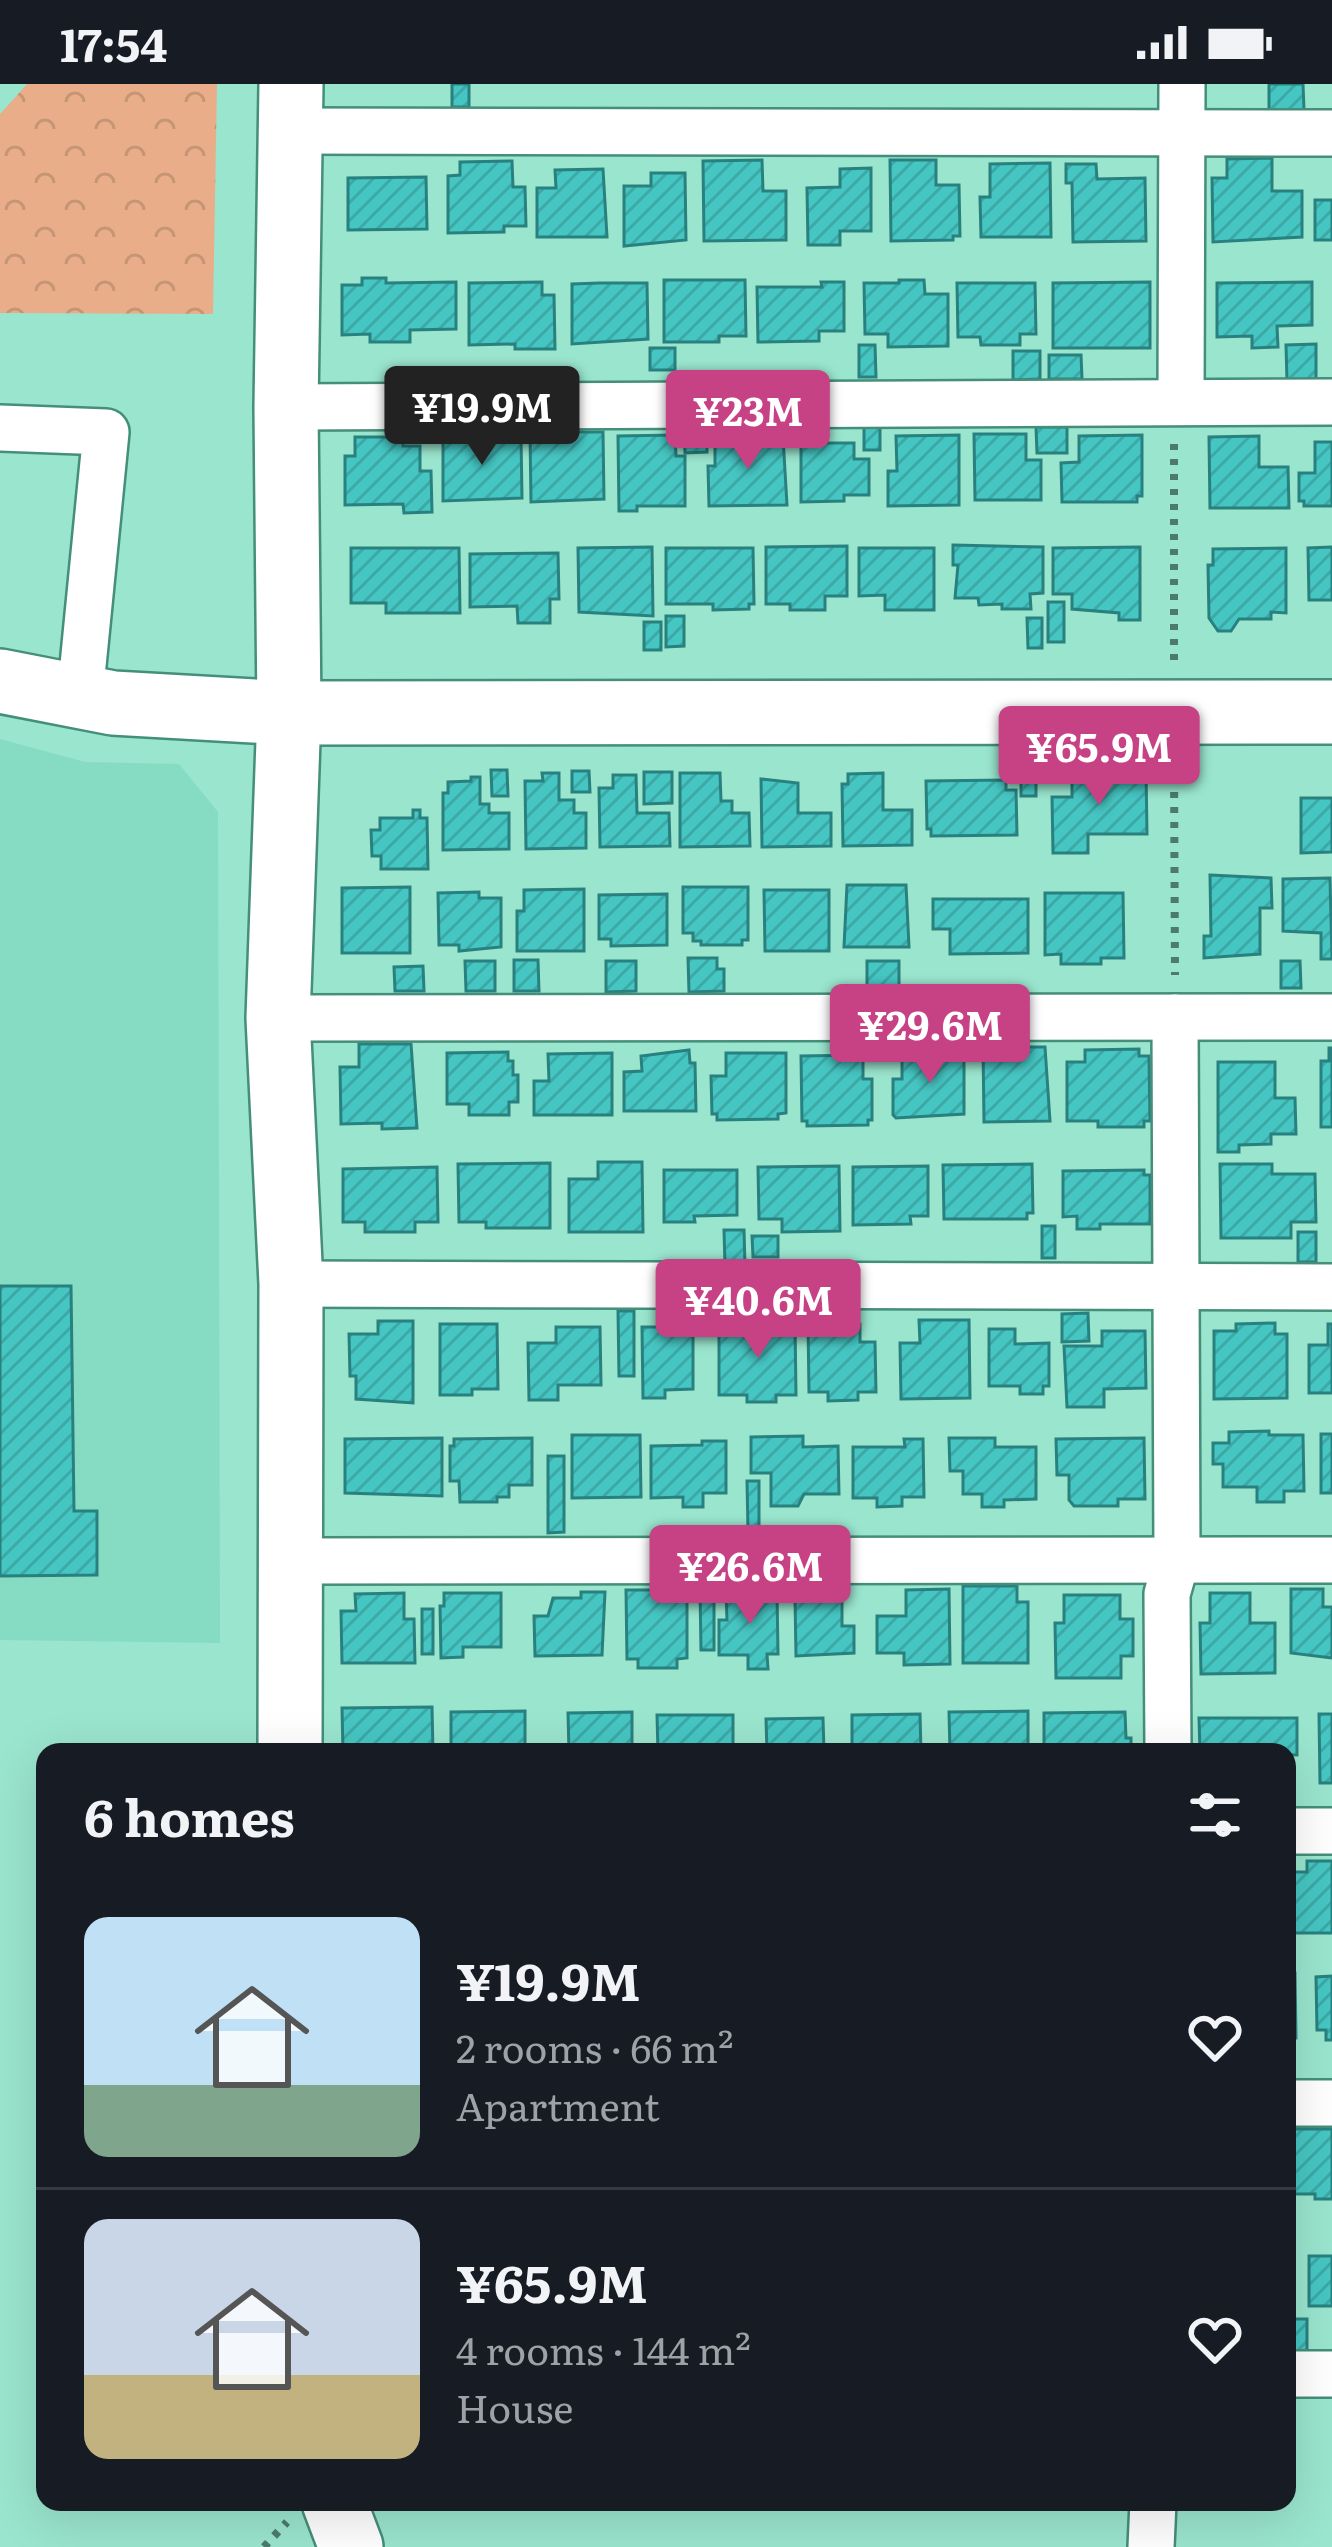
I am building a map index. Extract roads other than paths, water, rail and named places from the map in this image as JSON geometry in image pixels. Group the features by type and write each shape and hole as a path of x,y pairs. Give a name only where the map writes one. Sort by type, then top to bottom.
{"street":[{"path":"1181,401 1182,84"},
{"path":"290,1743 291,1284 278,1018 289,713 286,407 291,108 1332,133"},
{"path":"286,407 1332,402"},
{"path":"0,428 106,432 80,696"},
{"path":"0,681 113,703 289,713 1332,712"},
{"path":"1168,1743 1167,1594 1177,1559 1175,1017"},
{"path":"278,1018 1332,1017"},
{"path":"291,1284 1332,1287"},
{"path":"291,1561 1332,1560"},
{"path":"1296,1831 1332,1831"},
{"path":"1296,2103 1332,2103"},
{"path":"1296,2374 1332,2374"},
{"path":"337,2511 351,2547"},
{"path":"1151,2547 1153,2511"}]}
